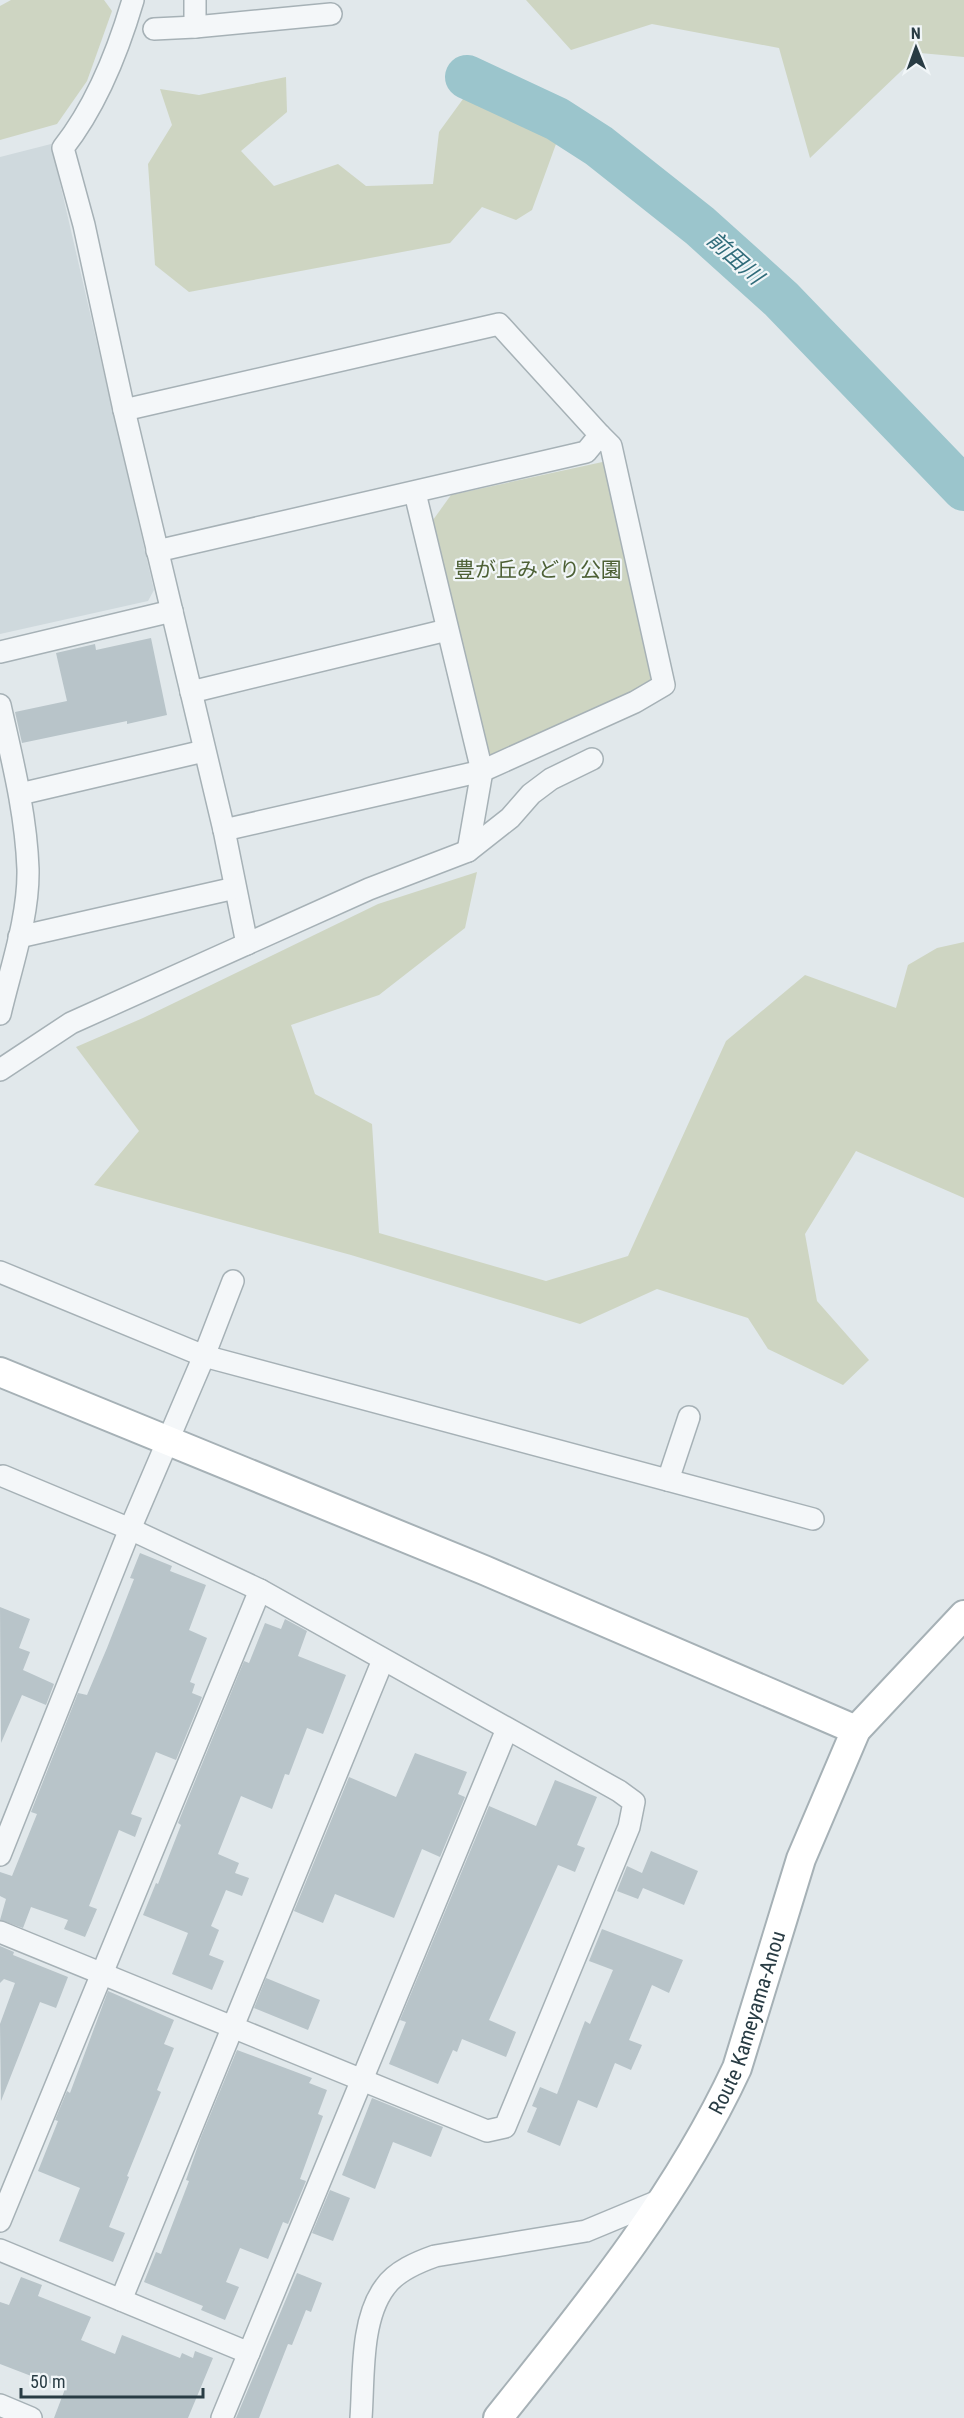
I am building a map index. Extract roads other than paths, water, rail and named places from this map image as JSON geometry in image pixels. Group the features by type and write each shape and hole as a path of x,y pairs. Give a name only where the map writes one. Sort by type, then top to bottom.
{"main road":[{"path":"0,1372 484,1570 856,1730"},
{"name":"Route Kameyama-Anou","path":"498,2418 637,2240 723,2098 737,2068 801,1859 856,1730 964,1615"}],"street":[{"path":"133,0 125,28 82,123 63,148 84,225 124,410 224,830 247,944"},
{"path":"195,0 195,27"},
{"path":"154,29 287,19 299,8 331,14"},
{"path":"124,410 499,324 611,446 664,685 635,702 482,771 224,830"},
{"path":"157,551 586,452 600,435"},
{"path":"415,493 482,771 468,851"},
{"path":"0,652 172,611"},
{"path":"191,692 447,630"},
{"path":"0,705 20,794 28,870 25,908 0,1014"},
{"path":"20,794 204,751"},
{"path":"0,1070 71,1023 369,889 468,851 510,819 531,794 551,779 592,759"},
{"path":"19,937 235,888"},
{"path":"0,1272 204,1356 813,1519"},
{"path":"0,1855 130,1529 204,1356 233,1281"},
{"path":"668,1480 689,1418"},
{"path":"0,1932 487,2131 505,2127 628,1827 634,1802 260,1590 130,1529 1,1478"},
{"path":"0,2221 260,1590"},
{"path":"121,2300 383,1659"},
{"path":"222,2418 507,1729"},
{"path":"361,2418 369,2319 385,2287 400,2273 418,2262 435,2256 586,2231 663,2199"},
{"path":"0,2250 249,2353"},
{"path":"0,2405 31,2418"}],"waterway":[{"name":"前田川","path":"467,77 557,119 599,146 700,226 781,299 964,489"}],"park label":[{"name":"豊が丘みどり公園","path":"538,570"}]}
